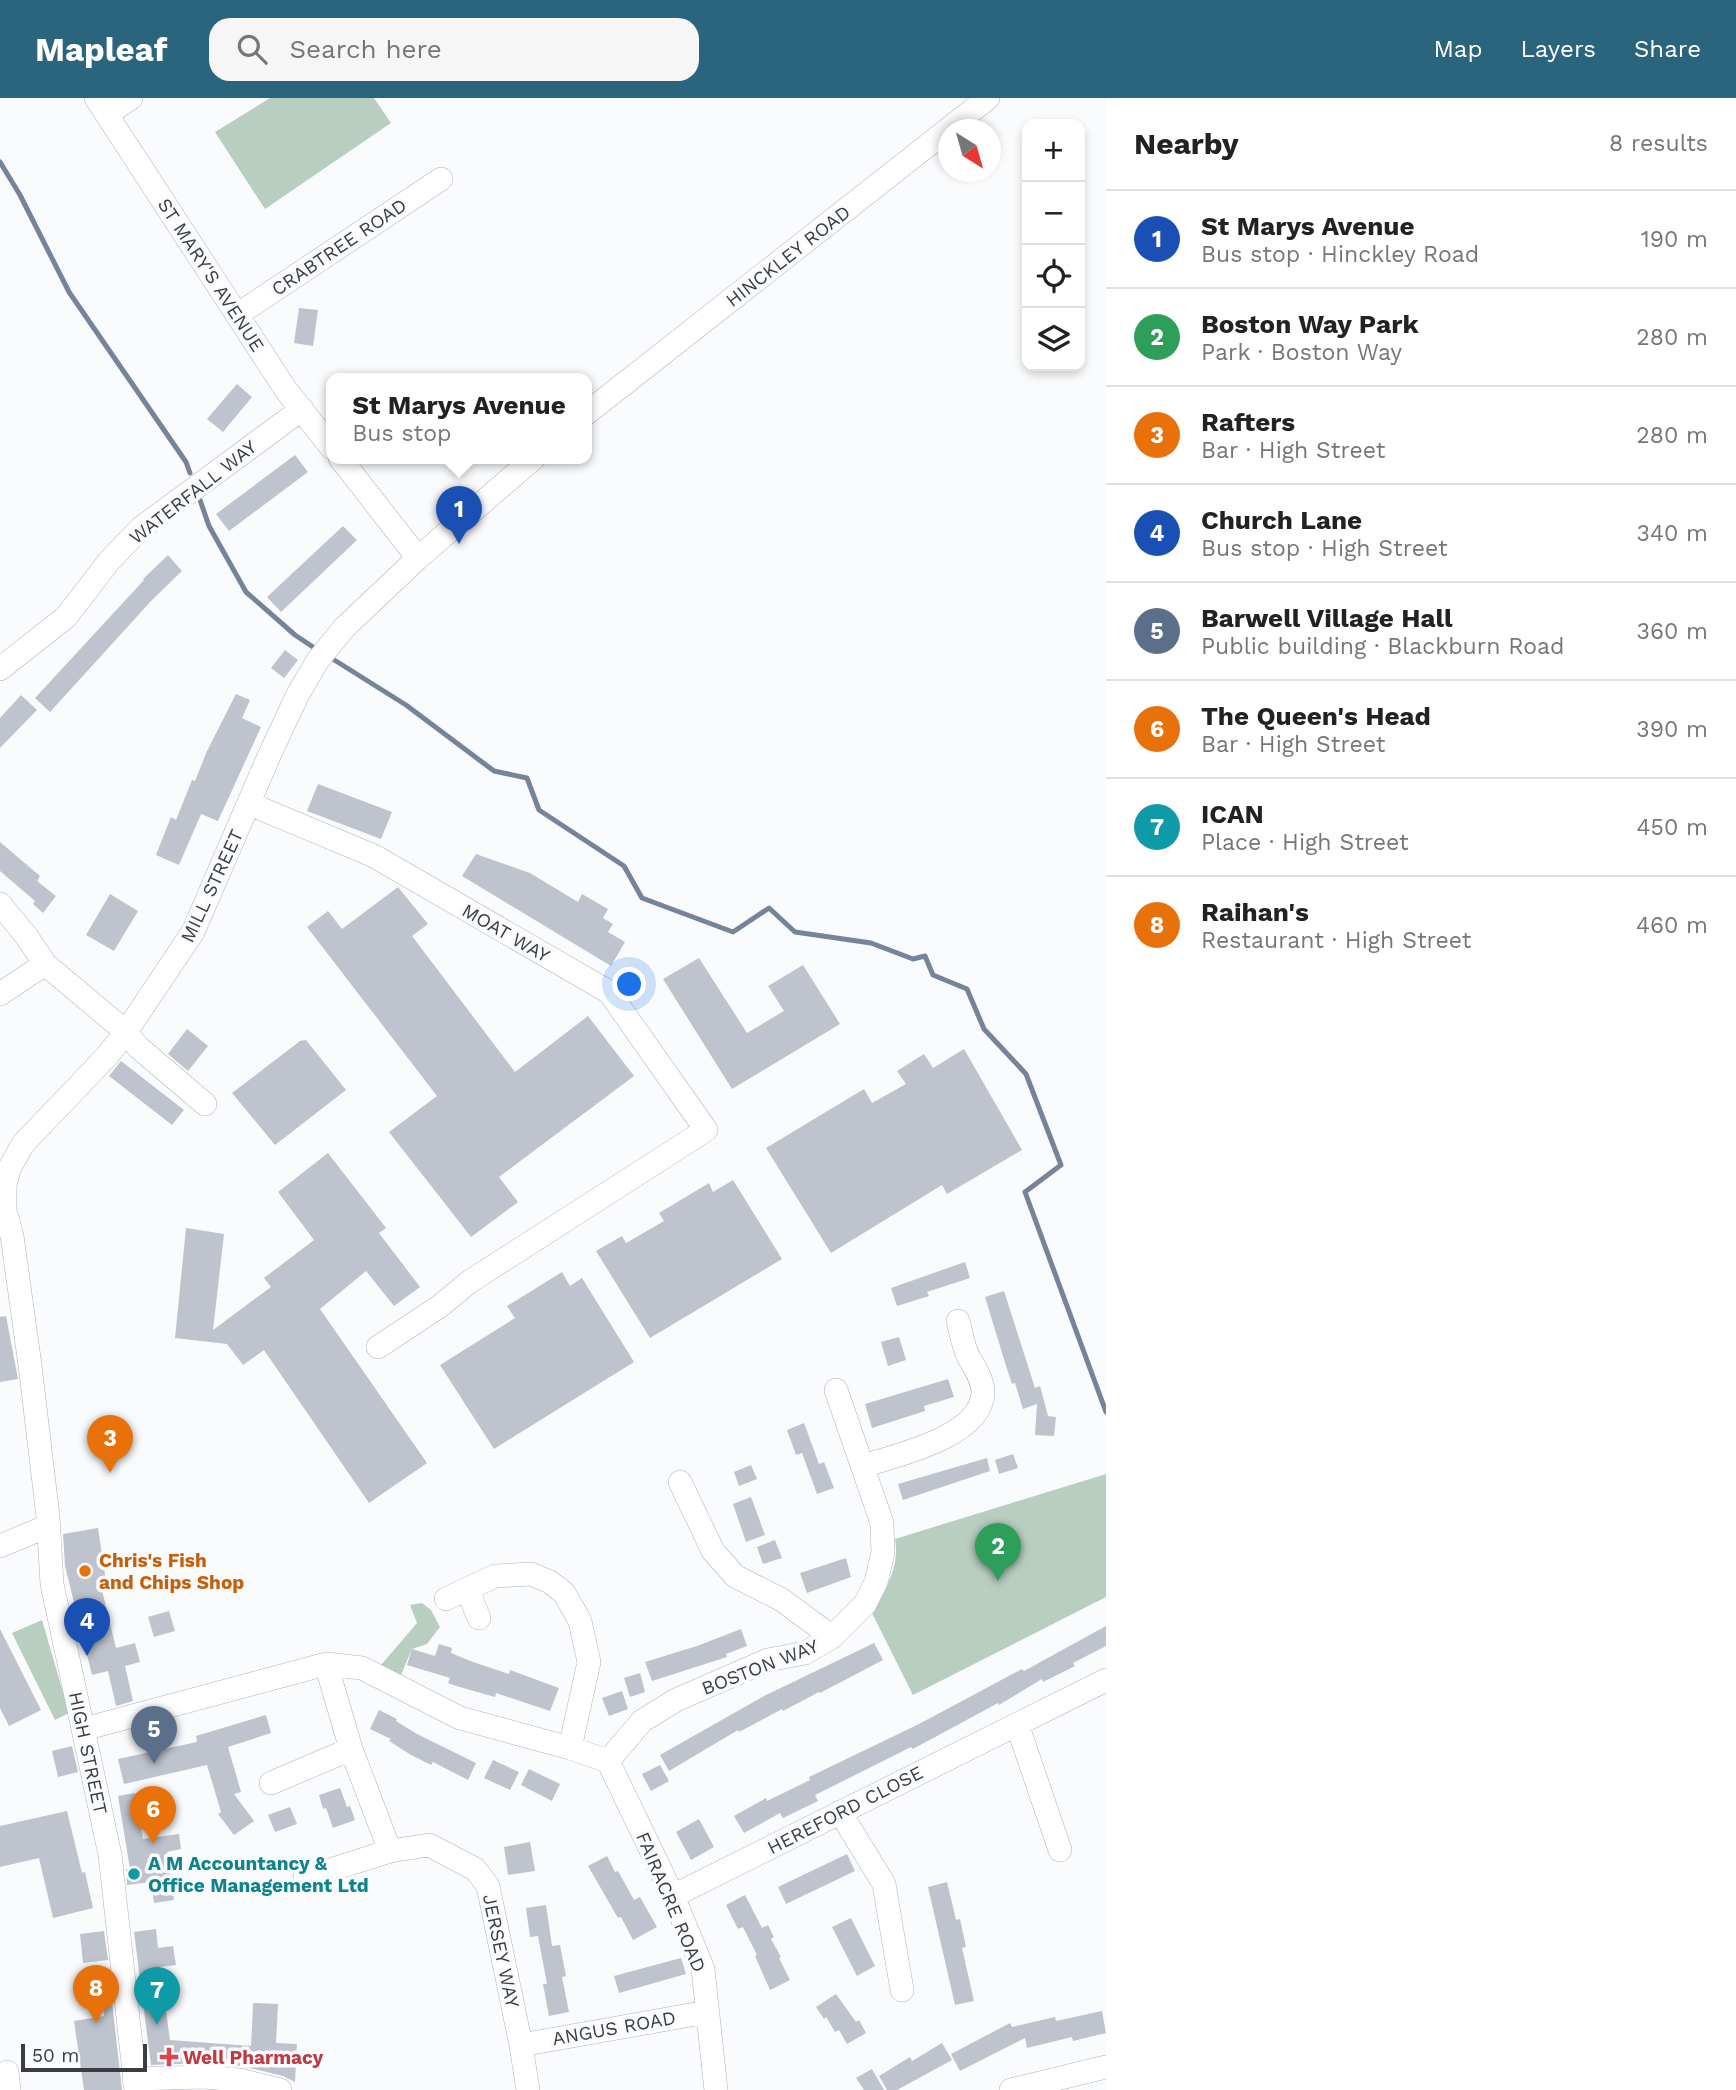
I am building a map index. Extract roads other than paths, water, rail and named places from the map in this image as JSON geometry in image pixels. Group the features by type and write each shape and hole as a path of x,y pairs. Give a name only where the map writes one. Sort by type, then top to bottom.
{"street":[{"path":"102,106 131,98"},
{"name":"HINCKLEY ROAD","path":"592,409 988,98"},
{"name":"ST MARY'S AVENUE","path":"102,106 286,390 326,440"},
{"name":"CRABTREE ROAD","path":"237,315 440,179"},
{"name":"WATERFALL WAY","path":"0,669 66,617 110,560 141,528 302,409"},
{"path":"345,464 418,558 527,464"},
{"name":"MILL STREET","path":"2,1209 5,1185 15,1154 126,1032 193,932 269,756 298,694 318,660 344,628 418,558"},
{"name":"MOAT WAY","path":"250,804 373,856 609,992 706,1130 469,1282 440,1306 378,1347"},
{"path":"0,904 45,964 126,1032 138,1047 205,1104"},
{"path":"0,994 45,964"},
{"name":"HIGH STREET","path":"2,1209 12,1236 20,1288 48,1526 52,1584 110,1856 135,2084"},
{"path":"863,1466 937,1441 959,1429 977,1411 983,1392 975,1366 968,1357 958,1321"},
{"name":"BOSTON WAY","path":"608,1761 642,1721 676,1700 768,1661 805,1653 832,1637 865,1604 876,1582 883,1553 882,1523 835,1390"},
{"path":"680,1482 713,1551 735,1576 782,1600 832,1637"},
{"path":"0,1546 48,1526"},
{"path":"479,1618 457,1594 495,1576 531,1574 564,1592 580,1622 589,1662 570,1748"},
{"path":"326,1664 351,1749 390,1851"},
{"path":"84,1729 326,1664 362,1668 460,1718 608,1761"},
{"name":"HEREFORD CLOSE","path":"673,1896 1106,1680"},
{"path":"1017,1724 1060,1850"},
{"path":"271,1783 351,1749"},
{"name":"FAIRACRE ROAD","path":"608,1761 673,1896 703,1969 716,2090"},
{"path":"840,1812 884,1884 902,1990"},
{"name":"JERSEY WAY","path":"306,1878 390,1851 429,1845 475,1869 488,1886 528,2090"},
{"name":"ANGUS ROAD","path":"521,2045 707,2012"},
{"path":"1011,2090 1106,2067"},
{"path":"135,2084 204,2077 280,2090"}],"waterway":[{"path":"0,162 20,195 69,292 186,462 190,473"},
{"path":"200,500 209,526 246,592 295,635 319,651"},
{"path":"328,656 406,705 494,771 527,778 539,810 624,866 642,898 733,932 769,908 795,932 871,943 913,959 925,956 933,975 967,989 984,1029 1026,1074 1061,1165 1025,1192 1106,1412"}],"place":[{"name":"St Marys Avenue","path":"459,544"},
{"name":"Rafters","path":"110,1473"},
{"name":"Chris's Fish and Chips Shop","path":"85,1571"},
{"name":"Boston Way Park","path":"998,1581"},
{"name":"Church Lane","path":"87,1656"},
{"name":"Barwell Village Hall","path":"154,1764"},
{"name":"The Queen's Head","path":"153,1844"},
{"name":"A M Accountancy & Office Management Ltd","path":"134,1874"},
{"name":"Raihan's","path":"96,2023"},
{"name":"ICAN","path":"157,2025"},
{"name":"Well Pharmacy","path":"169,2057"}]}
